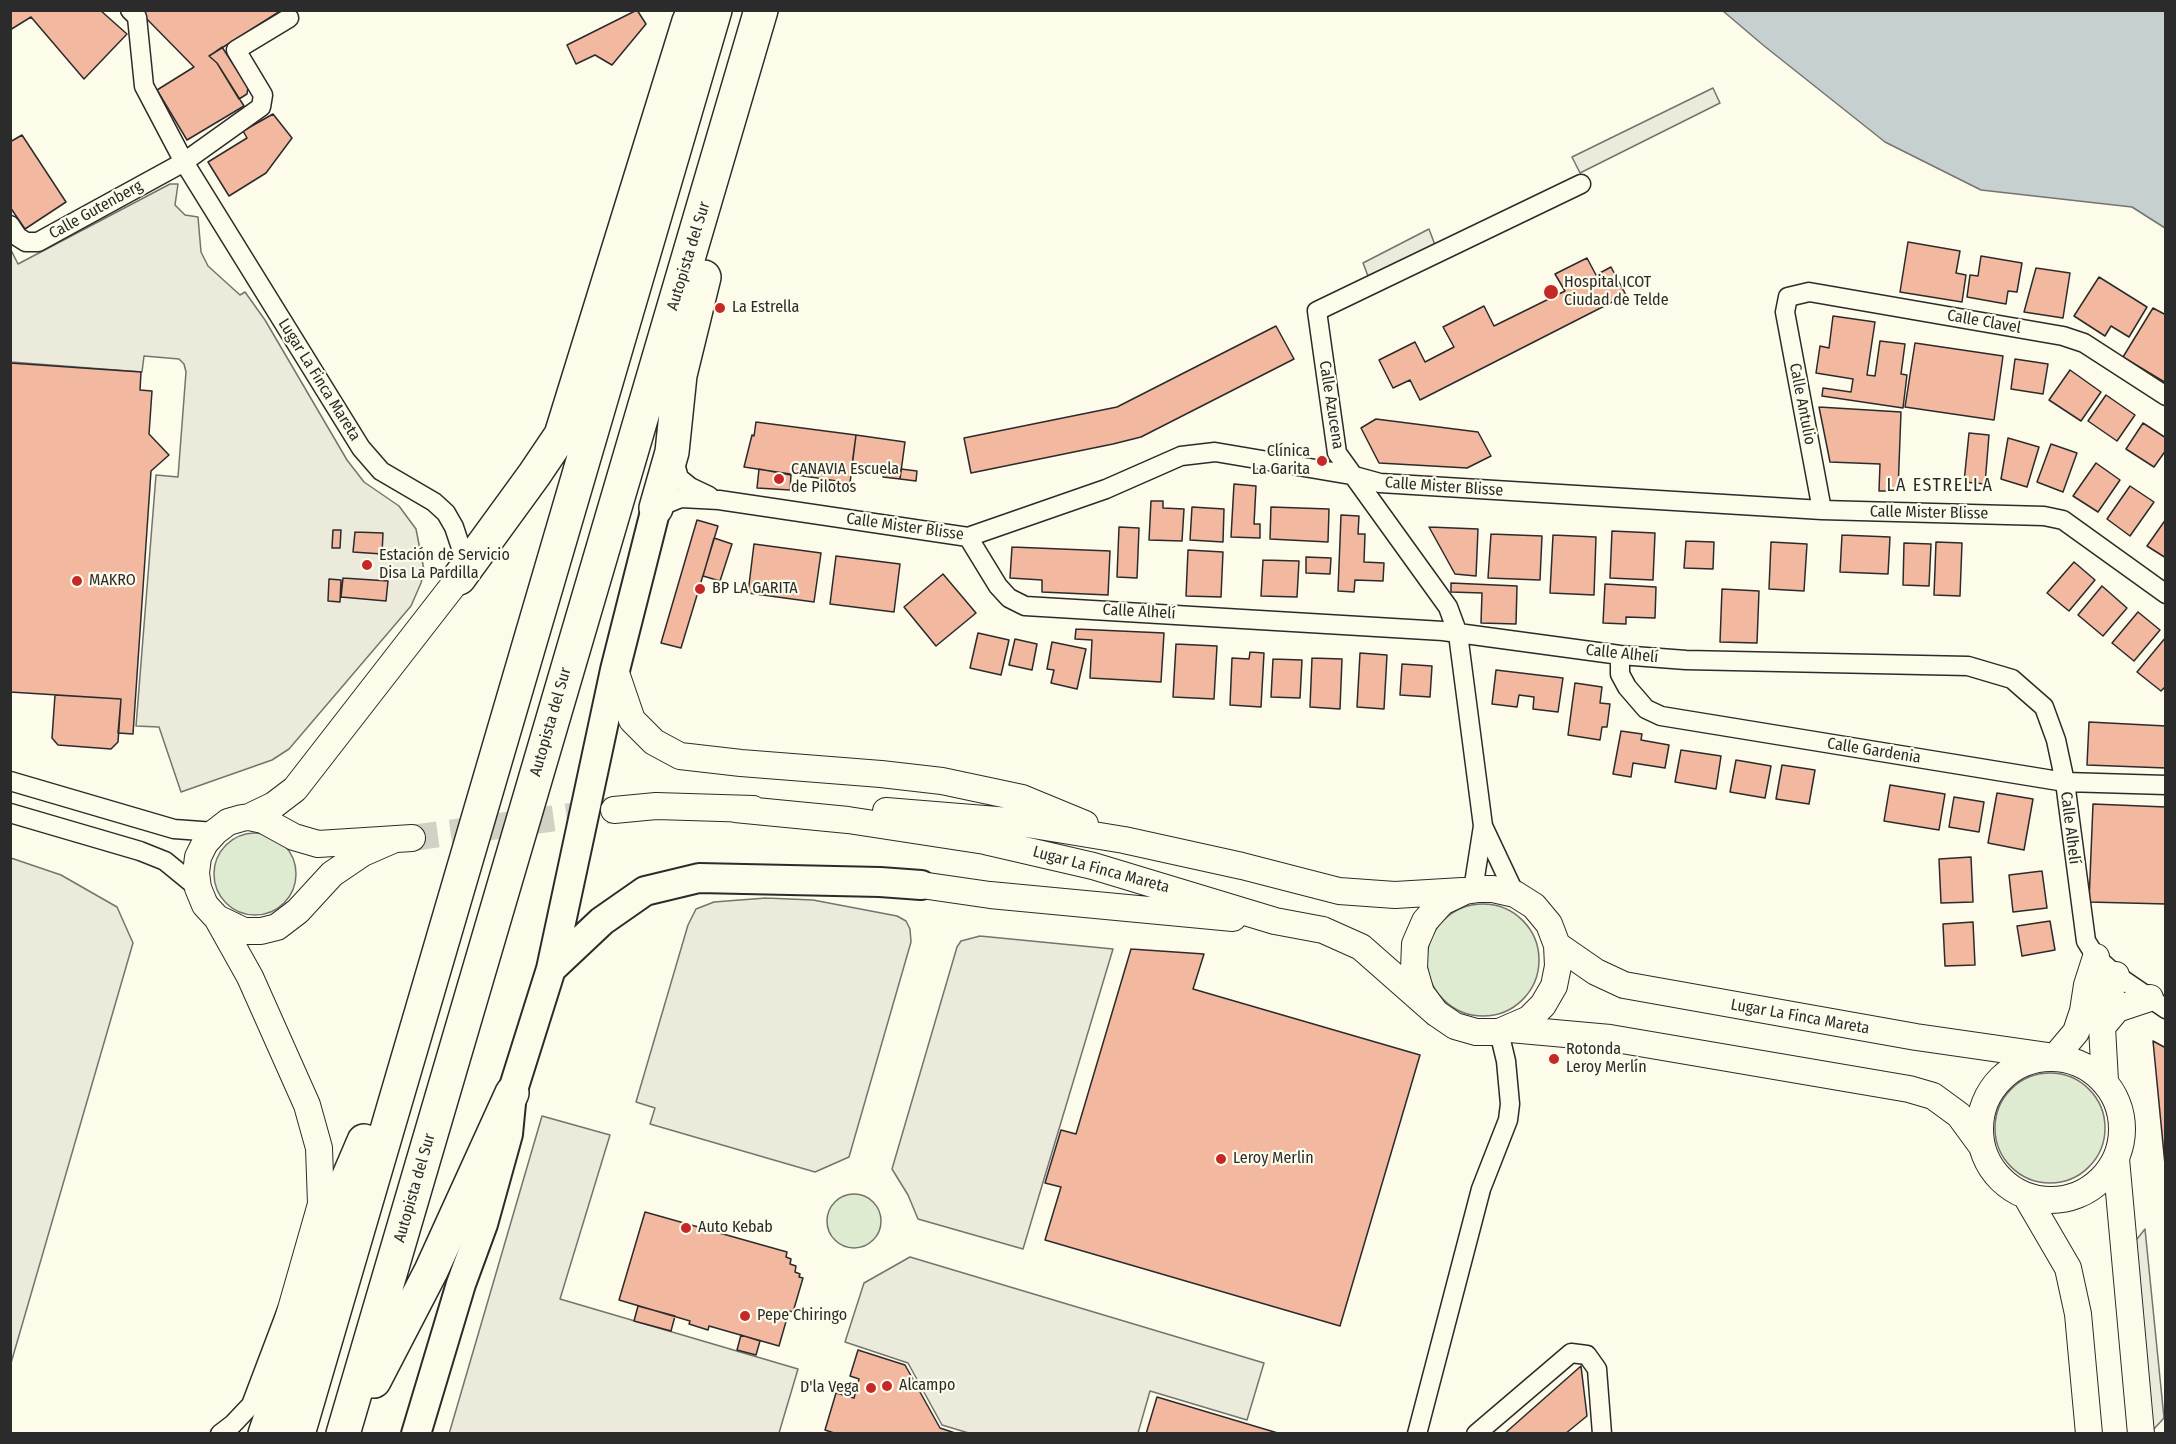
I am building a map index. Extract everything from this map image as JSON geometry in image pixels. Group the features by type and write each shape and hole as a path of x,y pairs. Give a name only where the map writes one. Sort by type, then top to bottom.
{"highway":[{"path":"459,578 561,435 692,10"},
{"path":"298,1434 715,10"},
{"name":"Autopista del Sur","path":"343,1434 761,10"},
{"path":"656,508 672,452 680,375 704,278 782,10"},
{"path":"265,1434 312,1295 346,1183 433,969"},
{"path":"348,1434 430,1271 512,1093"}],"main road":[{"path":"416,1434 461,1284 483,1224 508,1134 512,1093 551,969 615,669 656,508"},
{"path":"551,969 602,921 645,891 699,878 921,885"}],"street":[{"name":"Lugar La Finca Mareta","path":"130,10 137,17 144,86 184,162 361,448 381,471 434,502 446,513 454,526 461,548 459,578"},
{"name":"Calle Gutenberg","path":"10,225 18,237 26,242 38,242 184,162 261,107 262,95 236,50 290,18"},
{"name":"Calle Azucena","path":"1515,894 1483,826 1458,634 1448,607 1351,476 1337,453 1317,311 1581,184"},
{"name":"Calle Clavel","path":"1788,297 1809,292 2063,336 2084,343 2166,396"},
{"name":"Calle Antulio","path":"1788,297 1785,312 1822,510"},
{"name":"Calle Mister Blisse","path":"672,452 679,478 690,487 719,500"},
{"name":"Calle Mister Blisse","path":"656,508 681,498 719,500 968,537 1106,489 1181,456 1215,452 1380,483 1822,510 2044,516 2063,520 2166,594"},
{"name":"Calle Alhelí","path":"968,537 998,586 1009,598 1026,606 1443,631 1620,655 1686,660 1968,666 2012,679 2044,707 2056,740 2065,782 2083,925 2086,940 2096,957"},
{"path":"257,1434 321,1204 319,1148 302,1094 250,977 217,918 205,905 198,888 196,873 198,857 214,832 228,822 249,817 274,805 296,789 459,578"},
{"name":"Calle Gardenia","path":"1620,655 1620,674 1627,687 1646,709 1661,716 2065,782 2166,785"},
{"path":"615,669 632,720 654,742 680,756 741,764 881,774 942,781 1022,798 1124,840"},
{"path":"10,781 174,829 214,832"},
{"name":"Lugar La Finca Mareta","path":"614,810 656,806 735,809 842,807 1010,821 1124,840 1242,866 1338,891 1395,895 1493,889 1515,894 1534,906 1548,924 1557,945 1558,966 1554,986 1543,1005 1529,1019 1504,1030"},
{"name":"Lugar La Finca Mareta","path":"735,809 848,820 985,841 1094,866 1275,921 1323,930 1361,947 1436,1013 1455,1026 1476,1032 1504,1030 1610,1038 1909,1089 1934,1096 1959,1115 1981,1145"},
{"path":"10,813 140,851 165,861 198,888"},
{"path":"217,918 244,931 261,931 277,927 298,910 332,874 363,853 404,839 318,844 304,841 262,820 249,817"},
{"name":"Calle Azucena","path":"1469,890 1483,826"},
{"path":"921,885 990,895 1194,916 1275,921"},
{"name":"Lugar La Finca Mareta","path":"1436,1013 1421,993 1414,969 1415,944 1425,921 1442,902 1469,890"},
{"name":"Lugar La Finca Mareta","path":"1557,945 1596,972 1624,986 1916,1037 2055,1057"},
{"path":"2055,1057 2076,1032 2096,957 2116,975 2158,1004"},
{"path":"2105,1082 2102,1027 2104,1011 2116,975"},
{"path":"2102,1027 2116,1009 2158,1004"},
{"path":"1417,1434 1481,1189 1508,1120 1510,1104 1504,1030"},
{"path":"2055,1057 2072,1060 2090,1069 2105,1082 2116,1098 2122,1118 2122,1140 2116,1160 2105,1176 2089,1189 2071,1198 2050,1200 2026,1196 1999,1179 1989,1165 1981,1145 1979,1122 1984,1101 1995,1083 2010,1069 2034,1059 2055,1057"},
{"path":"2116,1160 2141,1434"},
{"path":"2026,1196 2068,1268 2078,1314 2089,1434"},
{"path":"220,1434 251,1405 298,1284"},
{"path":"1476,1434 1571,1353 1587,1355 1597,1369 1602,1434"}],"green space":[{"path":"255,833 271,837 284,845 292,858 296,874 292,890 284,903 271,911 255,915 239,911 226,903 218,890 214,874 218,858 226,845 239,837"},
{"path":"1483,904 1505,908 1523,920 1535,938 1539,960 1535,982 1523,1000 1505,1012 1483,1016 1461,1012 1443,1000 1431,982 1427,960 1431,938 1443,920 1461,908"},
{"path":"2050,1073 2071,1077 2089,1089 2101,1107 2105,1128 2101,1149 2089,1167 2071,1179 2050,1183 2029,1179 2011,1167 1999,1149 1995,1128 1999,1107 2011,1089 2029,1077"},
{"path":"849,1194 859,1194 869,1198 877,1206 881,1221 877,1236 869,1244 859,1248 849,1248 839,1244 831,1236 827,1226 827,1216 831,1206 839,1198"}],"shaded area":[{"path":"1723,11 2165,11 2165,228 2132,207 1981,190 1885,142"},
{"path":"1713,88 1720,103 1580,173 1572,157"},
{"path":"170,184 178,184 175,205 185,215 198,217 201,252 208,266 240,295 245,292 265,320 347,460 364,482 399,506 416,529 424,570 411,606 289,749 272,760 181,792 159,727 136,726 156,475 178,477 186,372 184,364 179,359 144,356 142,372 11,362 11,250 18,264"},
{"path":"1429,229 1435,245 1368,276 1363,263"},
{"path":"11,858 61,875 117,907 133,943 11,1363"},
{"path":"766,898 813,900 897,916 906,921 910,929 911,942 849,1157 815,1172 650,1124 655,1108 636,1102 688,925 696,909 714,902"},
{"path":"980,936 1113,949 1023,1249 918,1219 908,1195 892,1169 957,947 961,941"},
{"path":"542,1116 610,1135 560,1299 798,1369 779,1433 449,1434"},
{"path":"2145,1229 2164,1418 2153,1430 2133,1244"},
{"path":"910,1257 1264,1363 1247,1420 1150,1391 1138,1433 972,1434 942,1425 908,1363 845,1342 864,1283"}],"building":[{"path":"10,10 100,10 127,34 84,79 31,17 10,30"},
{"path":"138,10 282,10 209,56 217,63 244,106 187,140 157,90 194,67"},
{"path":"637,10 646,24 612,65 595,55 576,64 567,45"},
{"path":"222,47 248,87 247,94 239,99 217,63 209,56"},
{"path":"273,114 292,138 266,173 229,196 208,162 247,138 243,131"},
{"path":"22,135 66,202 25,229 10,207 10,142"},
{"path":"1908,242 1960,251 1956,273 1966,275 1962,302 1900,292"},
{"path":"1981,256 2022,263 2017,292 2008,291 2006,304 1967,297 1970,275 1978,276"},
{"path":"1587,258 1596,275 1611,267 1626,295 1420,400 1410,380 1393,388 1379,360 1415,342 1425,362 1454,347 1443,327 1484,306 1494,326 1565,291 1555,274"},
{"path":"2036,268 2070,273 2063,318 2024,312"},
{"path":"2099,277 2147,307 2129,337 2111,326 2105,336 2074,316"},
{"path":"2153,308 2166,315 2166,383 2123,357"},
{"path":"1833,316 1875,322 1867,375 1875,376 1880,341 1905,344 1901,374 1907,375 1903,408 1822,396 1823,388 1851,392 1853,379 1816,373 1820,346 1829,348"},
{"path":"1276,326 1294,359 1141,437 971,473 964,438 1117,407"},
{"path":"1915,343 2003,356 1994,420 1905,407"},
{"path":"2015,359 2048,364 2043,394 2011,389"},
{"name":"MAKRO","path":"10,363 141,372 140,390 152,391 149,434 169,455 151,471 133,734 118,733 121,699 10,692"},
{"path":"2070,370 2101,392 2081,421 2049,400"},
{"path":"2106,395 2135,415 2117,441 2088,421"},
{"path":"1819,407 1901,412 1898,491 1879,491 1880,464 1830,462"},
{"path":"1376,419 1478,432 1491,456 1467,468 1379,463 1361,428"},
{"path":"756,422 856,435 850,483 744,467"},
{"path":"2143,423 2166,438 2166,450 2154,467 2126,449"},
{"path":"1969,433 1989,435 1985,484 1964,482"},
{"path":"856,435 905,442 900,479 883,477 883,473 851,472"},
{"path":"2008,438 2039,447 2027,487 2001,479"},
{"path":"2051,444 2077,453 2063,492 2037,482"},
{"path":"2096,463 2120,480 2098,512 2073,496"},
{"path":"759,469 791,475 790,490 757,488"},
{"path":"901,469 917,471 916,481 900,479"},
{"path":"1234,484 1256,486 1254,524 1260,524 1260,538 1231,537"},
{"path":"2130,486 2154,502 2130,536 2107,519"},
{"path":"1151,501 1163,501 1163,508 1184,509 1182,541 1149,540"},
{"path":"1192,507 1224,509 1223,542 1190,540"},
{"path":"1271,507 1329,509 1328,542 1270,539"},
{"path":"1341,515 1359,516 1358,534 1365,534 1364,562 1384,563 1383,581 1355,580 1354,592 1338,591"},
{"path":"2166,519 2166,558 2147,546"},
{"path":"697,520 718,526 681,648 661,643"},
{"path":"1119,527 1139,528 1137,578 1117,577"},
{"path":"1429,527 1478,529 1476,576 1455,574"},
{"path":"333,530 341,530 340,548 332,548"},
{"path":"1612,531 1655,533 1653,580 1610,578"},
{"path":"355,532 383,533 382,554 353,552"},
{"path":"1491,534 1542,536 1540,580 1488,578"},
{"path":"1553,535 1596,537 1594,595 1550,593"},
{"path":"1842,535 1890,537 1888,574 1840,572"},
{"path":"714,538 732,544 720,581 703,576"},
{"path":"1686,541 1714,542 1713,569 1684,568"},
{"path":"1771,542 1807,544 1804,591 1769,589"},
{"path":"1936,542 1962,543 1960,596 1934,595"},
{"path":"1904,543 1931,544 1929,586 1903,585"},
{"path":"754,544 821,553 814,602 748,593"},
{"path":"1012,547 1110,551 1108,595 1042,592 1042,580 1010,578"},
{"path":"1188,550 1223,552 1221,597 1186,596"},
{"path":"836,556 900,564 894,612 830,604"},
{"path":"1306,557 1331,558 1330,574 1306,573"},
{"path":"1263,560 1299,561 1297,597 1261,596"},
{"path":"2074,562 2095,580 2069,611 2047,593"},
{"path":"943,574 976,613 936,646 904,607"},
{"path":"343,578 388,581 386,601 341,597"},
{"path":"329,579 341,580 340,602 328,601"},
{"path":"1451,583 1517,586 1516,624 1481,623 1482,593 1451,592"},
{"path":"1605,584 1656,587 1655,618 1626,617 1626,624 1603,623"},
{"path":"2102,586 2127,608 2103,636 2078,615"},
{"path":"1722,589 1759,591 1757,643 1720,642"},
{"path":"2138,612 2160,630 2134,661 2112,643"},
{"path":"1076,629 1164,633 1161,682 1090,678 1092,640 1075,639"},
{"path":"978,633 1009,640 1001,675 970,668"},
{"path":"2166,637 2166,686 2161,691 2137,672"},
{"path":"1015,639 1037,644 1032,670 1009,665"},
{"path":"1052,642 1086,649 1077,689 1051,683 1054,670 1047,669"},
{"path":"1176,644 1217,646 1214,699 1173,697"},
{"path":"1250,652 1264,653 1261,707 1230,705 1232,658 1249,659"},
{"path":"1360,653 1387,655 1384,709 1357,707"},
{"path":"1312,658 1342,659 1340,709 1310,707"},
{"path":"1273,659 1302,660 1300,698 1271,697"},
{"path":"1402,664 1432,666 1430,697 1400,695"},
{"path":"1496,670 1563,678 1558,712 1533,709 1534,697 1519,695 1517,707 1492,704"},
{"path":"1575,683 1602,687 1600,703 1610,704 1607,727 1602,727 1600,740 1568,735"},
{"path":"55,695 121,699 118,742 111,749 58,745 52,738"},
{"path":"2089,722 2166,726 2166,768 2087,765"},
{"path":"1621,731 1642,734 1641,740 1669,745 1665,768 1633,763 1631,777 1613,774"},
{"path":"1681,750 1721,756 1716,789 1675,782"},
{"path":"1736,760 1771,766 1765,798 1730,792"},
{"path":"1782,765 1815,770 1809,804 1776,799"},
{"path":"1890,785 1945,794 1939,830 1884,821"},
{"path":"1997,793 2033,799 2024,850 1988,843"},
{"path":"1954,797 1984,802 1979,832 1949,827"},
{"path":"2093,804 2166,807 2166,904 2089,902"},
{"path":"1971,857 1973,902 1941,903 1939,859"},
{"path":"2042,871 2047,908 2013,912 2009,875"},
{"path":"2050,921 2055,950 2022,956 2017,926"},
{"path":"1973,922 1975,965 1945,966 1943,924"},
{"name":"Leroy Merlin","path":"1131,949 1204,954 1193,989 1420,1055 1340,1326 1045,1240 1061,1187 1045,1183 1061,1130 1076,1134"},
{"path":"2153,1041 2166,1048 2166,1175"},
{"path":"645,1212 787,1252 786,1257 791,1259 790,1264 796,1266 795,1272 803,1278 793,1312 789,1311 779,1346 709,1326 708,1330 689,1324 690,1321 619,1300"},
{"path":"638,1306 675,1316 671,1331 634,1321"},
{"path":"741,1335 760,1341 756,1355 737,1350"},
{"name":"Alcampo","path":"858,1350 905,1365 940,1428 958,1434 837,1434 825,1430 836,1393 854,1398 859,1379 850,1376"},
{"path":"1581,1366 1587,1416 1565,1434 1504,1434"},
{"path":"1157,1397 1281,1434 1146,1434"}],"tunnel":[{"path":"412,838 614,810"}],"place":[{"name":"Hospital ICOT Ciudad de Telde","path":"1551,292"},
{"name":"La Estrella","path":"720,308"},
{"name":"Clínica La Garita","path":"1322,461"},
{"name":"CANAVIA Escuela de Pilotos","path":"779,479"},
{"name":"Estación de Servicio Disa La Pardilla","path":"367,565"},
{"name":"MAKRO","path":"77,581"},
{"name":"BP LA GARITA","path":"700,589"},
{"name":"Rotonda Leroy Merlín","path":"1554,1059"},
{"name":"Leroy Merlin","path":"1221,1159"},
{"name":"Auto Kebab","path":"686,1228"},
{"name":"Pepe Chiringo","path":"745,1316"},
{"name":"Alcampo","path":"887,1386"},
{"name":"D'la Vega","path":"871,1388"}],"district":[{"name":"LA ESTRELLA","path":"1940,486"}]}
